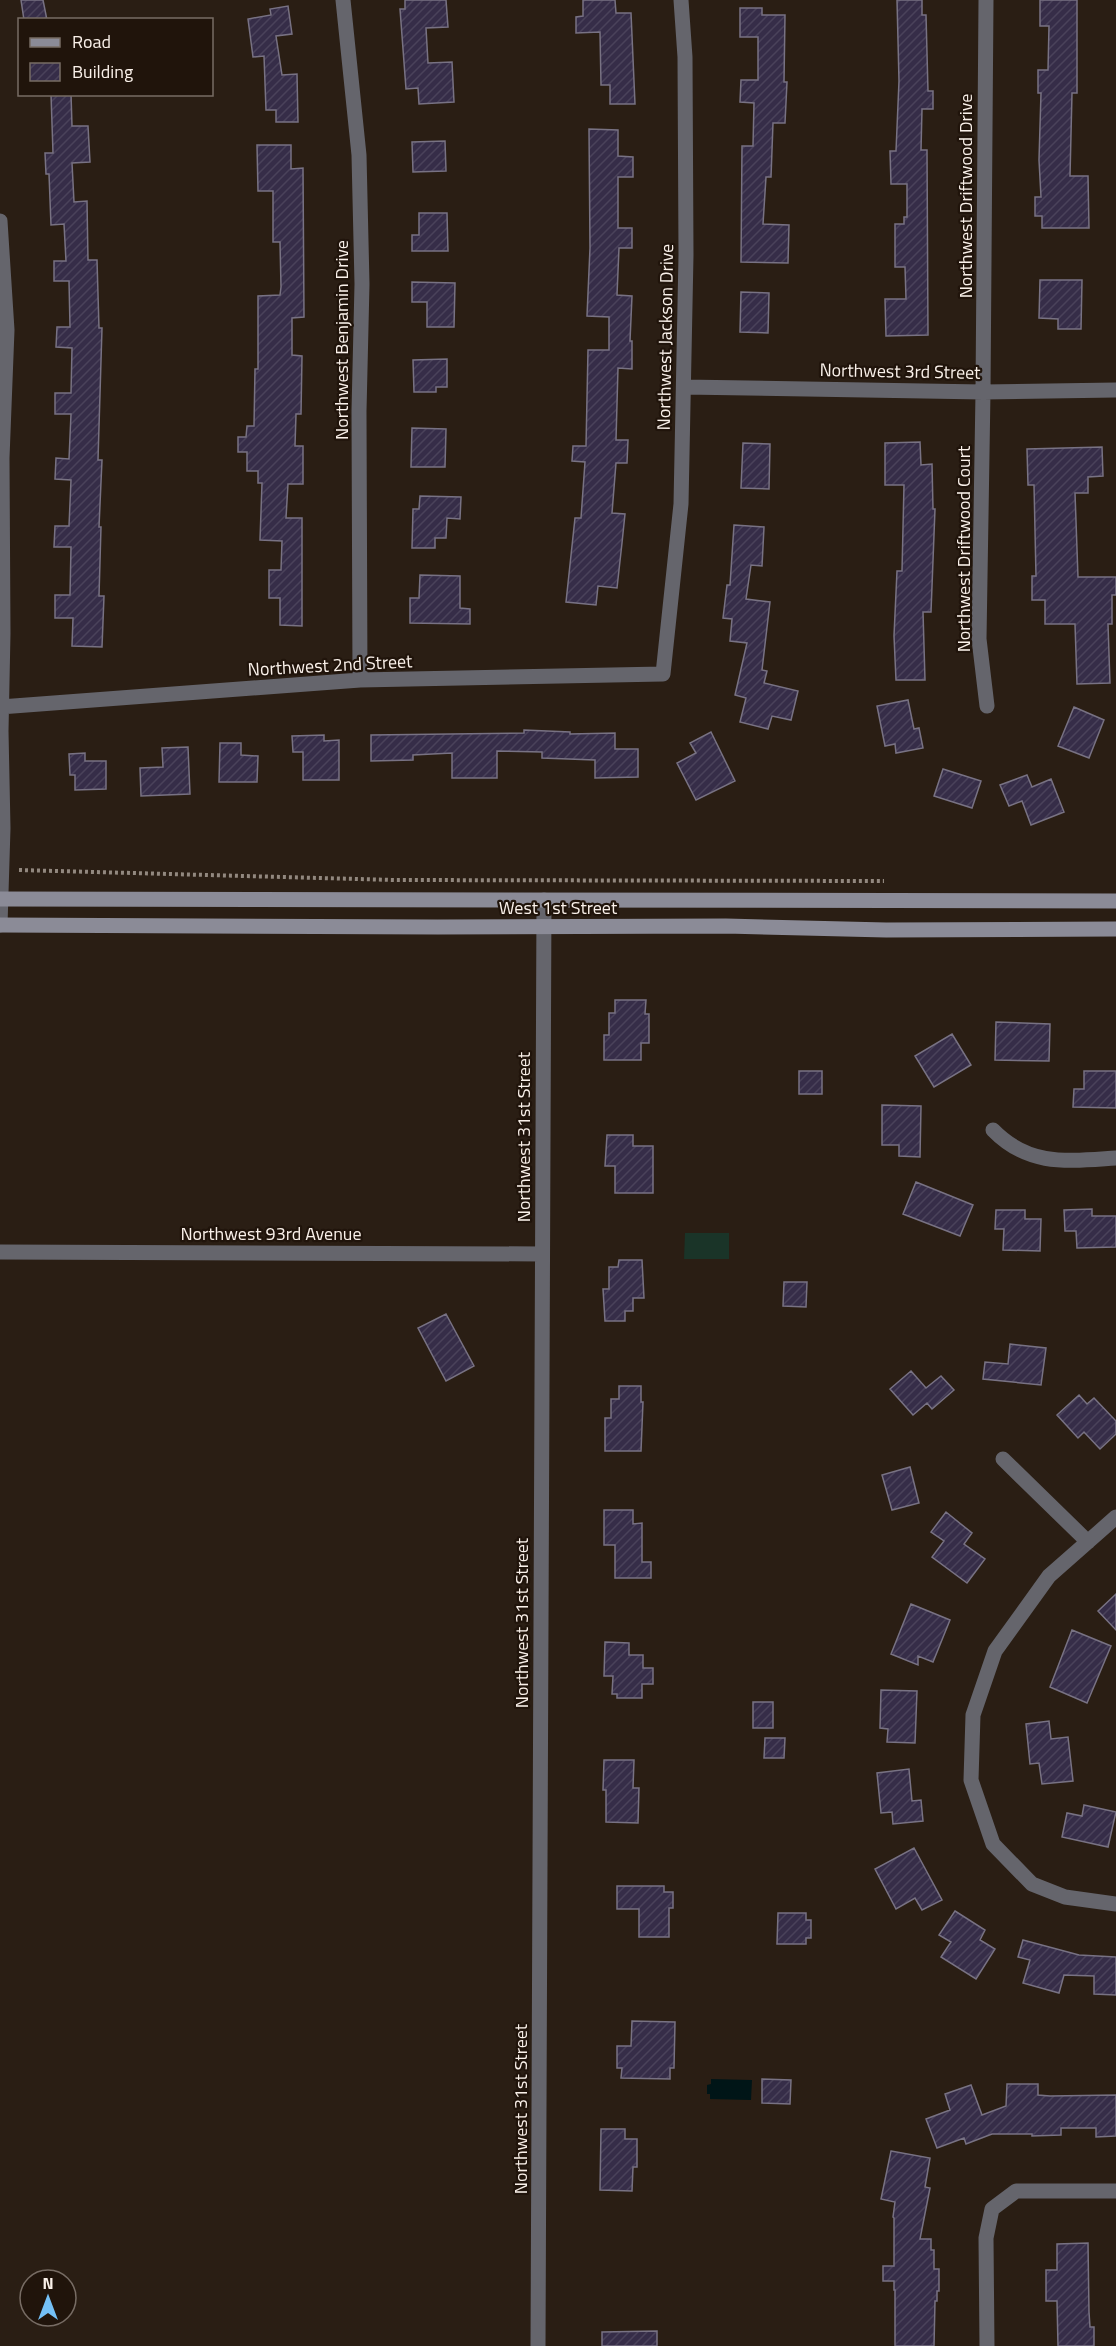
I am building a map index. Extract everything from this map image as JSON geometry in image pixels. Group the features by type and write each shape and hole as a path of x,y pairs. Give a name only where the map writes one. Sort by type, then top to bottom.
{"main road":[{"name":"West 1st Street","path":"0,898 1116,901"},
{"name":"West 1st Street","path":"0,925 726,926 886,930 1116,929"}],"street":[{"name":"Northwest Benjamin Drive","path":"343,0 359,155 362,284 359,411 360,680"},
{"name":"Northwest Jackson Drive","path":"663,674 681,504 686,196 685,57 681,0"},
{"name":"Northwest Driftwood Drive","path":"983,392 986,0"},
{"path":"0,221 7,330 2,458 3,828 0,925"},
{"name":"Northwest 3rd Street","path":"684,387 983,392 1116,390"},
{"name":"Northwest Driftwood Court","path":"983,392 979,639 987,706"},
{"name":"Northwest 2nd Street","path":"1,707 360,680 663,674"},
{"name":"Northwest 31st Street","path":"538,2346 544,900"},
{"path":"993,1130 1014,1149 1048,1160 1116,1158"},
{"name":"Northwest 93rd Avenue","path":"0,1252 542,1254"},
{"path":"1003,1460 1088,1542"},
{"path":"1116,1517 1049,1576 994,1651 973,1715 971,1780 993,1844 1032,1884 1065,1897 1116,1904"},
{"path":"987,2346 986,2238 992,2209 1016,2191 1116,2191"}],"path":[{"path":"1,870 384,880 896,882"}],"green space":[{"path":"685,1233 729,1233 729,1259 684,1259"}],"shaded area":[{"path":"711,2079 752,2080 751,2100 710,2099 710,2094 707,2094 707,2085 711,2084"}],"building":[{"path":"21,0 43,0 47,18 24,18"},
{"path":"405,0 446,0 448,27 426,28 428,63 452,62 454,102 419,104 418,88 406,89 400,9 405,9"},
{"path":"583,0 615,0 616,13 631,13 635,104 610,104 610,85 601,85 600,32 576,33 576,17 583,16"},
{"path":"897,0 922,0 922,15 926,15 928,91 933,91 933,109 922,109 921,150 927,150 928,335 886,336 885,299 906,299 905,267 895,267 895,224 904,224 904,217 907,217 907,184 891,184 890,151 896,151 899,81"},
{"path":"1040,0 1077,0 1077,93 1072,93 1070,176 1088,176 1089,228 1042,228 1042,216 1035,216 1035,197 1041,197 1039,160 1041,93 1038,93 1038,70 1048,70 1049,26 1040,26"},
{"path":"288,6 292,34 276,36 282,75 297,74 298,122 276,122 276,110 266,110 264,56 253,57 248,19 271,15 270,9"},
{"path":"740,8 762,8 762,15 785,15 784,82 787,82 785,123 773,123 771,177 766,177 763,224 789,225 788,263 741,262 742,146 753,146 754,103 740,102 741,80 758,80 758,37 740,37"},
{"path":"51,96 71,96 72,126 88,126 90,162 72,163 74,202 87,201 88,260 97,260 99,328 102,328 98,460 102,460 99,596 104,596 102,647 72,646 73,618 55,618 55,595 70,595 71,547 54,547 55,526 69,526 71,480 55,479 56,458 69,459 71,414 55,414 55,393 71,393 72,348 56,347 57,327 70,327 69,281 54,281 54,261 66,261 64,224 51,225 49,174 46,174 45,153 53,153"},
{"path":"589,129 618,130 618,156 633,157 633,177 618,177 618,228 632,228 632,248 619,248 617,295 632,296 630,341 632,341 632,369 618,368 616,440 628,440 627,463 616,463 612,513 625,514 617,588 598,586 596,605 566,602 575,518 581,518 585,462 572,461 573,446 586,446 588,350 609,350 609,317 587,316 590,248"},
{"path":"445,141 446,171 413,172 412,142"},
{"path":"257,145 291,145 291,169 303,168 304,317 292,318 292,355 302,356 301,414 296,414 295,446 303,446 303,484 288,484 286,518 302,518 302,626 280,625 280,598 269,598 269,570 281,570 282,541 260,540 262,483 258,483 258,471 247,471 247,452 238,452 238,437 246,437 247,426 254,426 255,369 258,369 258,296 280,295 281,287 280,242 273,242 273,191 258,191"},
{"path":"419,213 447,213 448,251 412,251 412,235 419,235"},
{"path":"1040,280 1082,280 1081,329 1058,329 1058,319 1039,318"},
{"path":"412,282 455,283 454,327 427,327 427,302 412,302"},
{"path":"741,292 769,293 768,333 740,332"},
{"path":"447,359 447,387 436,387 436,392 414,392 413,360"},
{"path":"412,428 446,429 445,467 411,467"},
{"path":"920,442 921,465 932,464 933,509 935,509 931,612 923,612 925,680 896,680 894,636 897,571 902,571 904,485 885,485 885,443"},
{"path":"743,443 770,444 769,489 741,488"},
{"path":"1102,447 1103,476 1088,477 1088,493 1075,493 1078,577 1116,577 1116,595 1112,595 1112,624 1108,624 1110,683 1077,684 1075,624 1045,624 1045,600 1032,600 1032,576 1036,576 1034,485 1028,485 1027,449"},
{"path":"420,496 461,497 460,519 447,518 446,538 435,538 435,548 412,548 413,509 419,509"},
{"path":"734,525 764,527 762,566 751,565 746,599 770,602 762,670 767,671 764,683 798,691 791,720 772,716 768,729 740,722 746,698 735,695 747,643 730,641 732,619 723,618 727,585 730,585"},
{"path":"420,575 460,576 460,608 470,609 470,624 410,623 410,598 419,598"},
{"path":"908,700 914,729 919,728 923,748 896,753 895,744 885,746 877,706"},
{"path":"1074,707 1104,720 1089,758 1058,746"},
{"path":"524,730 570,732 570,734 615,733 615,749 638,749 638,777 595,778 595,760 542,758 542,752 497,751 497,778 452,778 452,753 413,755 413,760 371,761 371,735 524,733"},
{"path":"711,732 735,781 696,800 677,763 696,753 690,743"},
{"path":"324,735 324,741 339,740 339,780 303,780 303,752 293,752 292,736"},
{"path":"220,743 241,743 241,755 258,756 257,782 219,782"},
{"path":"188,747 190,794 141,796 140,768 163,767 162,748"},
{"path":"85,753 85,761 106,761 106,789 75,790 75,775 70,775 69,754"},
{"path":"943,769 981,781 972,808 934,796"},
{"path":"1027,775 1032,787 1051,779 1064,812 1031,825 1022,801 1009,806 1000,785"},
{"path":"615,1000 646,1000 645,1014 649,1014 649,1043 641,1043 641,1060 604,1060 604,1035 609,1035 609,1013 615,1013"},
{"path":"996,1022 1050,1024 1049,1061 995,1060"},
{"path":"952,1034 971,1065 934,1087 915,1056"},
{"path":"799,1071 822,1071 822,1094 799,1094"},
{"path":"1084,1071 1116,1071 1116,1108 1073,1107 1074,1089 1084,1089"},
{"path":"882,1105 921,1106 920,1157 899,1156 899,1145 882,1145"},
{"path":"607,1135 633,1135 633,1146 653,1146 653,1193 615,1193 615,1166 605,1166"},
{"path":"916,1182 973,1205 960,1236 903,1214"},
{"path":"1092,1209 1092,1216 1116,1216 1116,1247 1077,1248 1076,1231 1065,1231 1064,1210"},
{"path":"996,1210 1025,1210 1025,1219 1041,1219 1040,1251 1003,1250 1004,1229 995,1229"},
{"path":"619,1260 642,1260 644,1298 633,1298 633,1311 625,1311 625,1321 605,1321 603,1289 609,1289 609,1267 618,1267"},
{"path":"784,1282 807,1282 806,1307 783,1306"},
{"path":"446,1314 474,1366 446,1381 418,1328"},
{"path":"1010,1344 1046,1348 1041,1385 983,1379 985,1362 1008,1364"},
{"path":"911,1371 926,1388 941,1376 954,1390 932,1409 927,1403 913,1415 890,1389"},
{"path":"619,1386 641,1386 641,1402 643,1402 641,1451 605,1451 605,1418 611,1418 611,1399 619,1399"},
{"path":"1079,1395 1087,1404 1094,1398 1116,1421 1116,1434 1100,1449 1084,1432 1078,1438 1057,1415"},
{"path":"910,1467 919,1503 892,1510 882,1475"},
{"path":"604,1510 633,1510 633,1524 642,1523 642,1562 651,1562 651,1578 615,1578 615,1545 604,1545"},
{"path":"946,1512 972,1533 964,1544 985,1559 967,1583 932,1557 944,1541 931,1532"},
{"path":"1116,1594 1116,1630 1098,1611"},
{"path":"911,1604 950,1620 933,1662 918,1656 918,1665 891,1654"},
{"path":"1072,1630 1111,1646 1087,1703 1050,1687"},
{"path":"605,1642 629,1643 629,1655 643,1655 643,1668 653,1668 653,1684 642,1684 642,1698 617,1698 617,1694 612,1694 613,1676 604,1676"},
{"path":"881,1690 917,1691 915,1743 887,1742 888,1729 880,1728"},
{"path":"753,1702 773,1702 773,1728 753,1728"},
{"path":"1049,1721 1051,1739 1068,1737 1073,1781 1042,1784 1039,1763 1030,1764 1026,1724"},
{"path":"765,1738 785,1738 784,1758 764,1758"},
{"path":"604,1760 634,1760 633,1788 639,1788 638,1823 606,1822 606,1790 603,1790"},
{"path":"909,1769 912,1801 921,1800 923,1821 893,1824 892,1812 881,1813 877,1773"},
{"path":"1084,1805 1116,1812 1108,1847 1062,1837 1067,1813 1082,1816"},
{"path":"914,1848 942,1900 922,1910 915,1898 896,1909 875,1869"},
{"path":"617,1886 664,1886 664,1892 673,1892 673,1908 669,1908 669,1937 639,1937 639,1909 617,1909"},
{"path":"955,1911 985,1930 980,1940 995,1949 976,1979 941,1957 951,1942 939,1935"},
{"path":"778,1913 806,1913 806,1920 811,1920 811,1938 806,1938 806,1944 777,1944"},
{"path":"1023,1940 1079,1955 1116,1957 1116,1995 1094,1994 1094,1976 1064,1975 1059,1993 1023,1983 1030,1960 1018,1957"},
{"path":"632,2021 675,2022 674,2068 670,2068 670,2079 621,2078 622,2068 617,2068 617,2046 631,2046"},
{"path":"762,2079 791,2080 790,2104 762,2103"},
{"path":"1007,2084 1038,2084 1038,2095 1116,2095 1116,2136 1096,2137 1096,2128 1061,2128 1061,2135 992,2134 966,2144 964,2138 937,2148 926,2119 950,2110 945,2094 971,2085 982,2115 1006,2106"},
{"path":"601,2129 625,2129 625,2139 637,2139 637,2167 633,2167 632,2191 600,2190"},
{"path":"891,2151 930,2158 925,2187 930,2188 920,2239 931,2239 931,2250 934,2250 934,2269 939,2269 939,2291 937,2291 937,2301 935,2301 934,2346 895,2346 894,2281 883,2281 883,2266 894,2266 895,2202 881,2199"},
{"path":"1088,2243 1089,2312 1090,2327 1094,2327 1094,2346 1058,2346 1057,2301 1046,2301 1046,2270 1057,2270 1057,2244"},
{"path":"657,2331 657,2346 602,2346 602,2332"}]}
